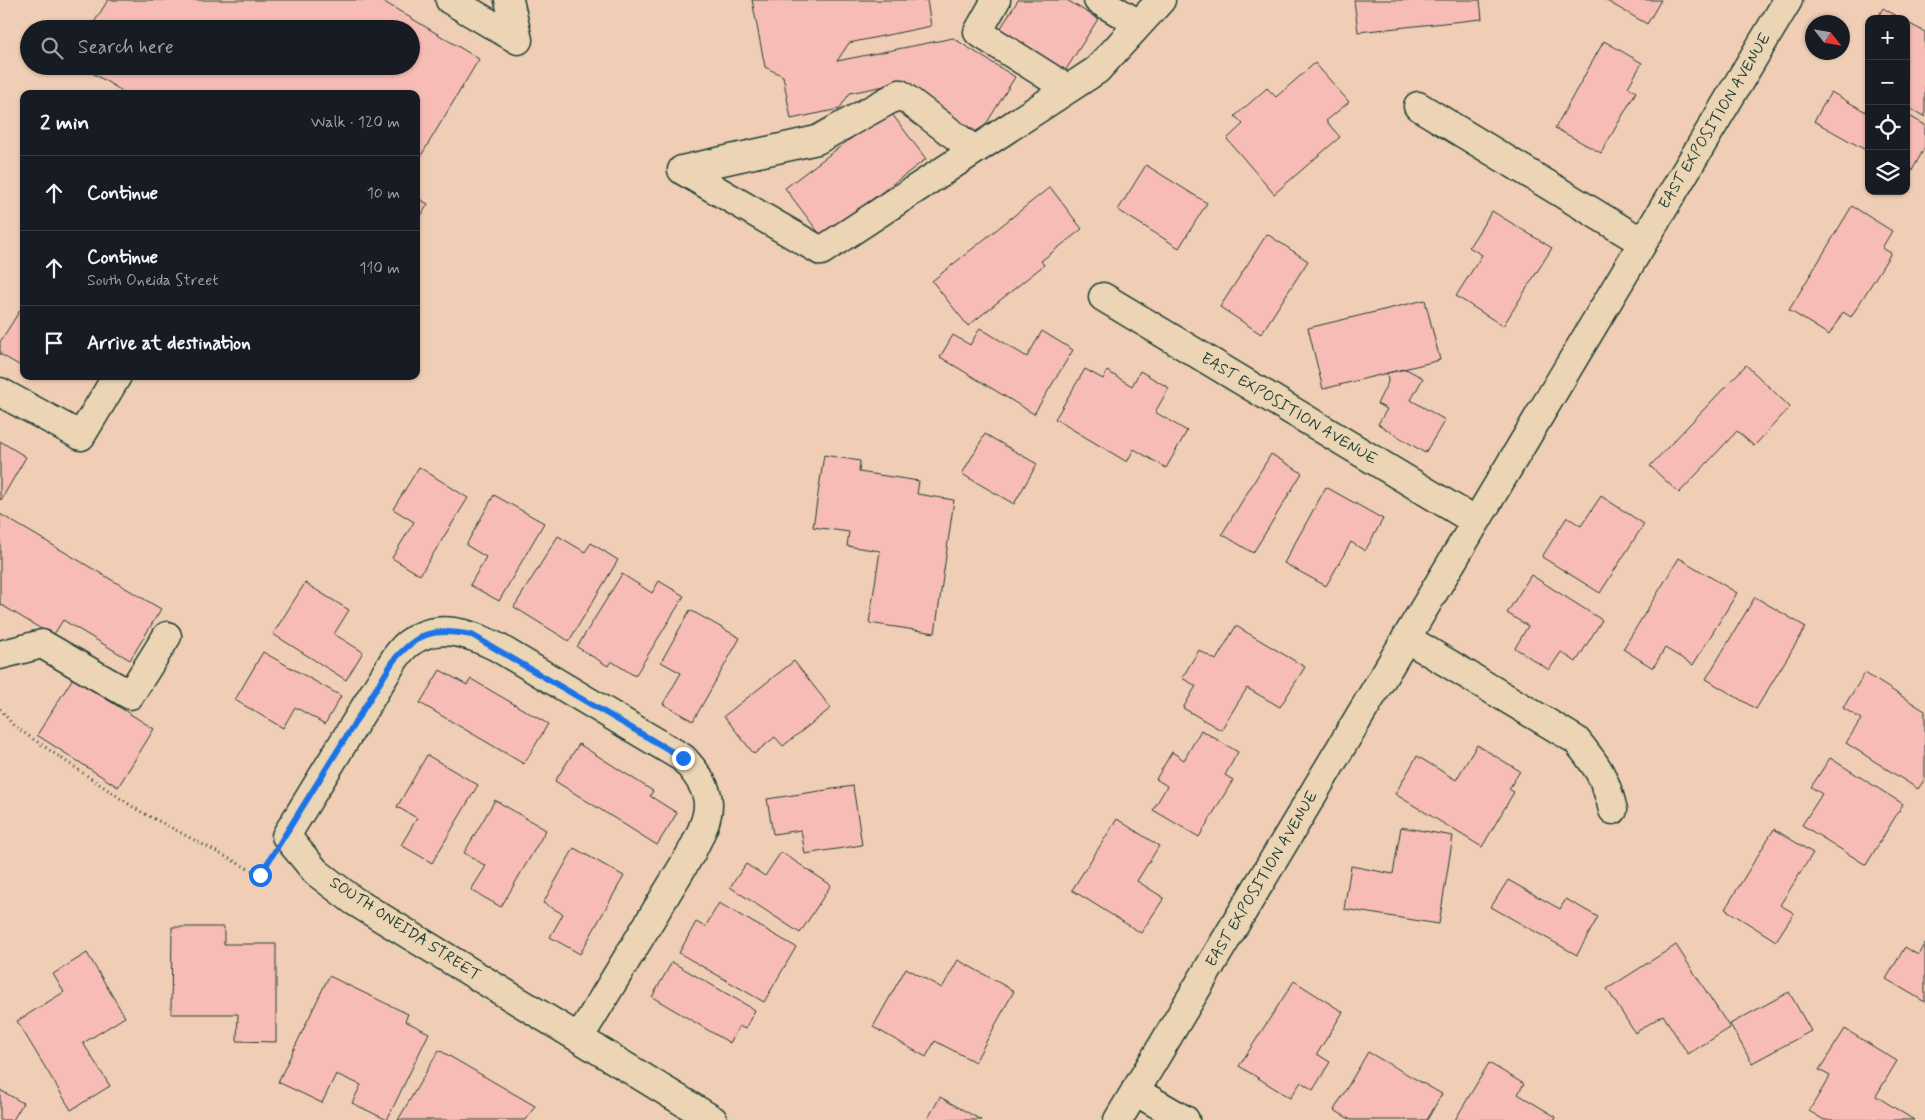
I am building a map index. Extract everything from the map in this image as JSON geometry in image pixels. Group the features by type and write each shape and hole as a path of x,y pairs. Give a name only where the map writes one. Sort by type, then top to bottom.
{"street":[{"path":"450,0 518,40 509,0"},
{"path":"996,0 978,32 1068,89"},
{"path":"1098,0 1139,24"},
{"path":"974,150 900,94 816,140 682,170 821,251 1097,70 1161,0"},
{"name":"EAST EXPOSITION AVENUE","path":"1118,1120 1788,0"},
{"path":"1418,106 1642,242"},
{"name":"EAST EXPOSITION AVENUE","path":"1103,297 1475,521"},
{"path":"0,392 81,436 115,380"},
{"path":"286,836 394,660 409,643 431,633 450,631 472,635 683,758 697,773 706,787 709,804 705,826 691,853 579,1038"},
{"path":"0,655 42,644 130,695 167,636"},
{"path":"1406,638 1576,740 1594,763 1606,783 1613,810"},
{"name":"SOUTH ONEIDA STREET","path":"286,836 316,872 354,901 713,1120"},
{"path":"1135,1091 1185,1120"}],"path":[{"path":"0,709 14,726 136,809 260,875 286,836"}],"building":[{"path":"108,0 381,0 414,20 96,20"},
{"path":"752,0 927,0 931,26 849,43 837,61 953,38 1015,77 980,134 899,83 850,93 839,109 791,119 783,76 765,67"},
{"path":"1018,0 1067,0 1098,19 1065,71 999,31"},
{"path":"1354,0 1480,0 1482,19 1358,32"},
{"path":"1605,0 1661,0 1647,24"},
{"path":"1883,8 1894,15 1879,15"},
{"path":"420,23 479,59 420,157 420,90 120,90 96,75 420,75"},
{"path":"1910,24 1925,32 1925,117 1910,108"},
{"path":"1604,41 1642,63 1628,87 1636,92 1601,153 1555,128"},
{"path":"1315,63 1349,102 1326,121 1340,137 1274,194 1227,139 1243,124 1235,116 1267,88 1276,97"},
{"path":"1831,92 1865,111 1865,150 1814,121"},
{"path":"889,110 926,159 822,237 785,188"},
{"path":"1910,116 1925,125 1925,147 1910,174"},
{"path":"1146,165 1207,203 1179,248 1118,210"},
{"path":"1050,187 1082,229 1041,261 1044,265 968,326 932,281"},
{"path":"420,199 428,204 420,217"},
{"path":"1852,206 1892,231 1882,248 1891,253 1851,317 1843,312 1829,335 1789,310"},
{"path":"1492,211 1552,248 1503,326 1456,296 1482,255 1469,247"},
{"path":"1267,234 1308,261 1261,334 1220,307"},
{"path":"1425,300 1440,360 1323,389 1308,328"},
{"path":"20,310 20,366 0,354 0,342"},
{"path":"980,328 1027,357 1042,331 1073,350 1034,414 940,357 953,335 970,345"},
{"path":"1746,365 1790,407 1754,446 1737,431 1679,493 1650,466"},
{"path":"1085,369 1103,379 1107,371 1132,386 1140,371 1169,388 1155,412 1187,431 1166,468 1134,449 1127,462 1055,419"},
{"path":"1406,369 1423,378 1411,400 1445,420 1425,453 1378,424 1387,409 1377,404 1388,382 1387,373"},
{"path":"985,434 1037,464 1014,504 962,474"},
{"path":"0,441 26,457 1,500 0,499"},
{"path":"1271,454 1302,473 1253,553 1222,534"},
{"path":"824,455 860,461 859,472 919,481 917,494 954,500 935,633 869,623 880,551 847,546 849,532 813,527"},
{"path":"419,467 468,498 420,575 392,558 414,522 393,509"},
{"path":"1326,487 1383,519 1365,551 1351,542 1326,586 1284,563"},
{"path":"494,495 544,523 499,601 470,585 486,557 466,545"},
{"path":"1601,496 1644,524 1600,593 1542,557 1567,517 1581,526"},
{"path":"0,514 161,609 130,660 63,620 53,636 0,604"},
{"path":"558,536 585,552 591,543 618,560 569,641 514,607"},
{"path":"1679,558 1737,593 1693,665 1665,648 1653,668 1623,649"},
{"path":"622,574 652,593 659,581 684,596 635,676 611,661 608,666 577,647"},
{"path":"1531,575 1602,620 1576,662 1561,652 1549,670 1515,648 1528,626 1507,613"},
{"path":"305,583 349,610 334,634 363,652 346,680 273,634"},
{"path":"1755,597 1806,627 1756,709 1706,679"},
{"path":"690,610 740,638 693,721 663,704 681,673 661,662"},
{"path":"1236,626 1305,667 1280,707 1247,688 1221,730 1183,708 1196,686 1182,678 1199,650 1216,660"},
{"path":"263,652 341,696 325,724 295,707 283,728 235,700"},
{"path":"794,661 831,708 783,746 775,737 754,754 724,716"},
{"path":"440,670 467,685 471,679 548,724 524,764 420,703"},
{"path":"1865,673 1925,711 1925,779 1918,789 1846,743 1861,719 1843,708"},
{"path":"73,678 154,729 118,787 37,735"},
{"path":"1201,730 1238,752 1225,775 1233,780 1199,837 1153,810 1167,786 1156,779 1172,752 1184,760"},
{"path":"579,744 653,791 650,796 677,813 657,845 555,781"},
{"path":"1477,745 1520,771 1509,789 1514,792 1482,847 1395,794 1417,756 1456,780"},
{"path":"427,755 478,785 432,863 401,845 417,818 397,807"},
{"path":"1830,758 1903,804 1866,865 1802,825 1822,794 1811,787"},
{"path":"853,786 862,845 805,854 801,830 773,834 767,799"},
{"path":"495,800 546,830 501,907 471,890 486,866 464,853"},
{"path":"1117,819 1159,846 1137,881 1164,898 1141,933 1072,890"},
{"path":"1401,827 1453,836 1439,924 1344,909 1351,866 1393,874"},
{"path":"1774,829 1813,853 1780,905 1794,913 1776,941 1725,909"},
{"path":"574,848 624,876 580,954 550,937 563,914 543,903"},
{"path":"781,852 831,885 800,933 730,887 746,864 765,876"},
{"path":"1508,880 1560,909 1566,899 1598,917 1577,955 1491,907"},
{"path":"719,903 796,947 764,1002 679,953 696,922 705,927"},
{"path":"172,927 224,927 224,944 276,944 276,1042 237,1041 238,1014 171,1014"},
{"path":"1925,943 1925,1002 1886,979 1905,947 1918,955"},
{"path":"1676,945 1730,1028 1688,1054 1663,1015 1635,1033 1607,989"},
{"path":"87,953 125,1017 83,1043 110,1086 71,1110 17,1021 64,992 53,974"},
{"path":"958,960 1014,991 975,1062 935,1041 926,1057 873,1027 906,968 942,988"},
{"path":"672,962 755,1010 745,1029 739,1026 730,1043 652,997"},
{"path":"329,976 408,1014 405,1021 429,1033 387,1120 352,1103 361,1085 336,1074 322,1103 278,1082"},
{"path":"1294,981 1343,1012 1317,1054 1330,1062 1313,1090 1301,1082 1290,1098 1239,1066"},
{"path":"1789,992 1811,1031 1752,1063 1730,1024"},
{"path":"1845,1029 1897,1061 1876,1096 1914,1120 1824,1120 1809,1111 1830,1076 1819,1070"},
{"path":"439,1050 535,1106 526,1120 398,1120"},
{"path":"1368,1052 1442,1094 1427,1120 1351,1120 1334,1110"},
{"path":"1489,1063 1524,1084 1518,1094 1556,1117 1555,1120 1455,1120"},
{"path":"0,1090 23,1103 13,1120 0,1120"},
{"path":"940,1097 981,1120 927,1120"}],"route":[{"path":"260,875 394,660 409,643 431,633 450,631 472,635 497,647 683,758"}]}
